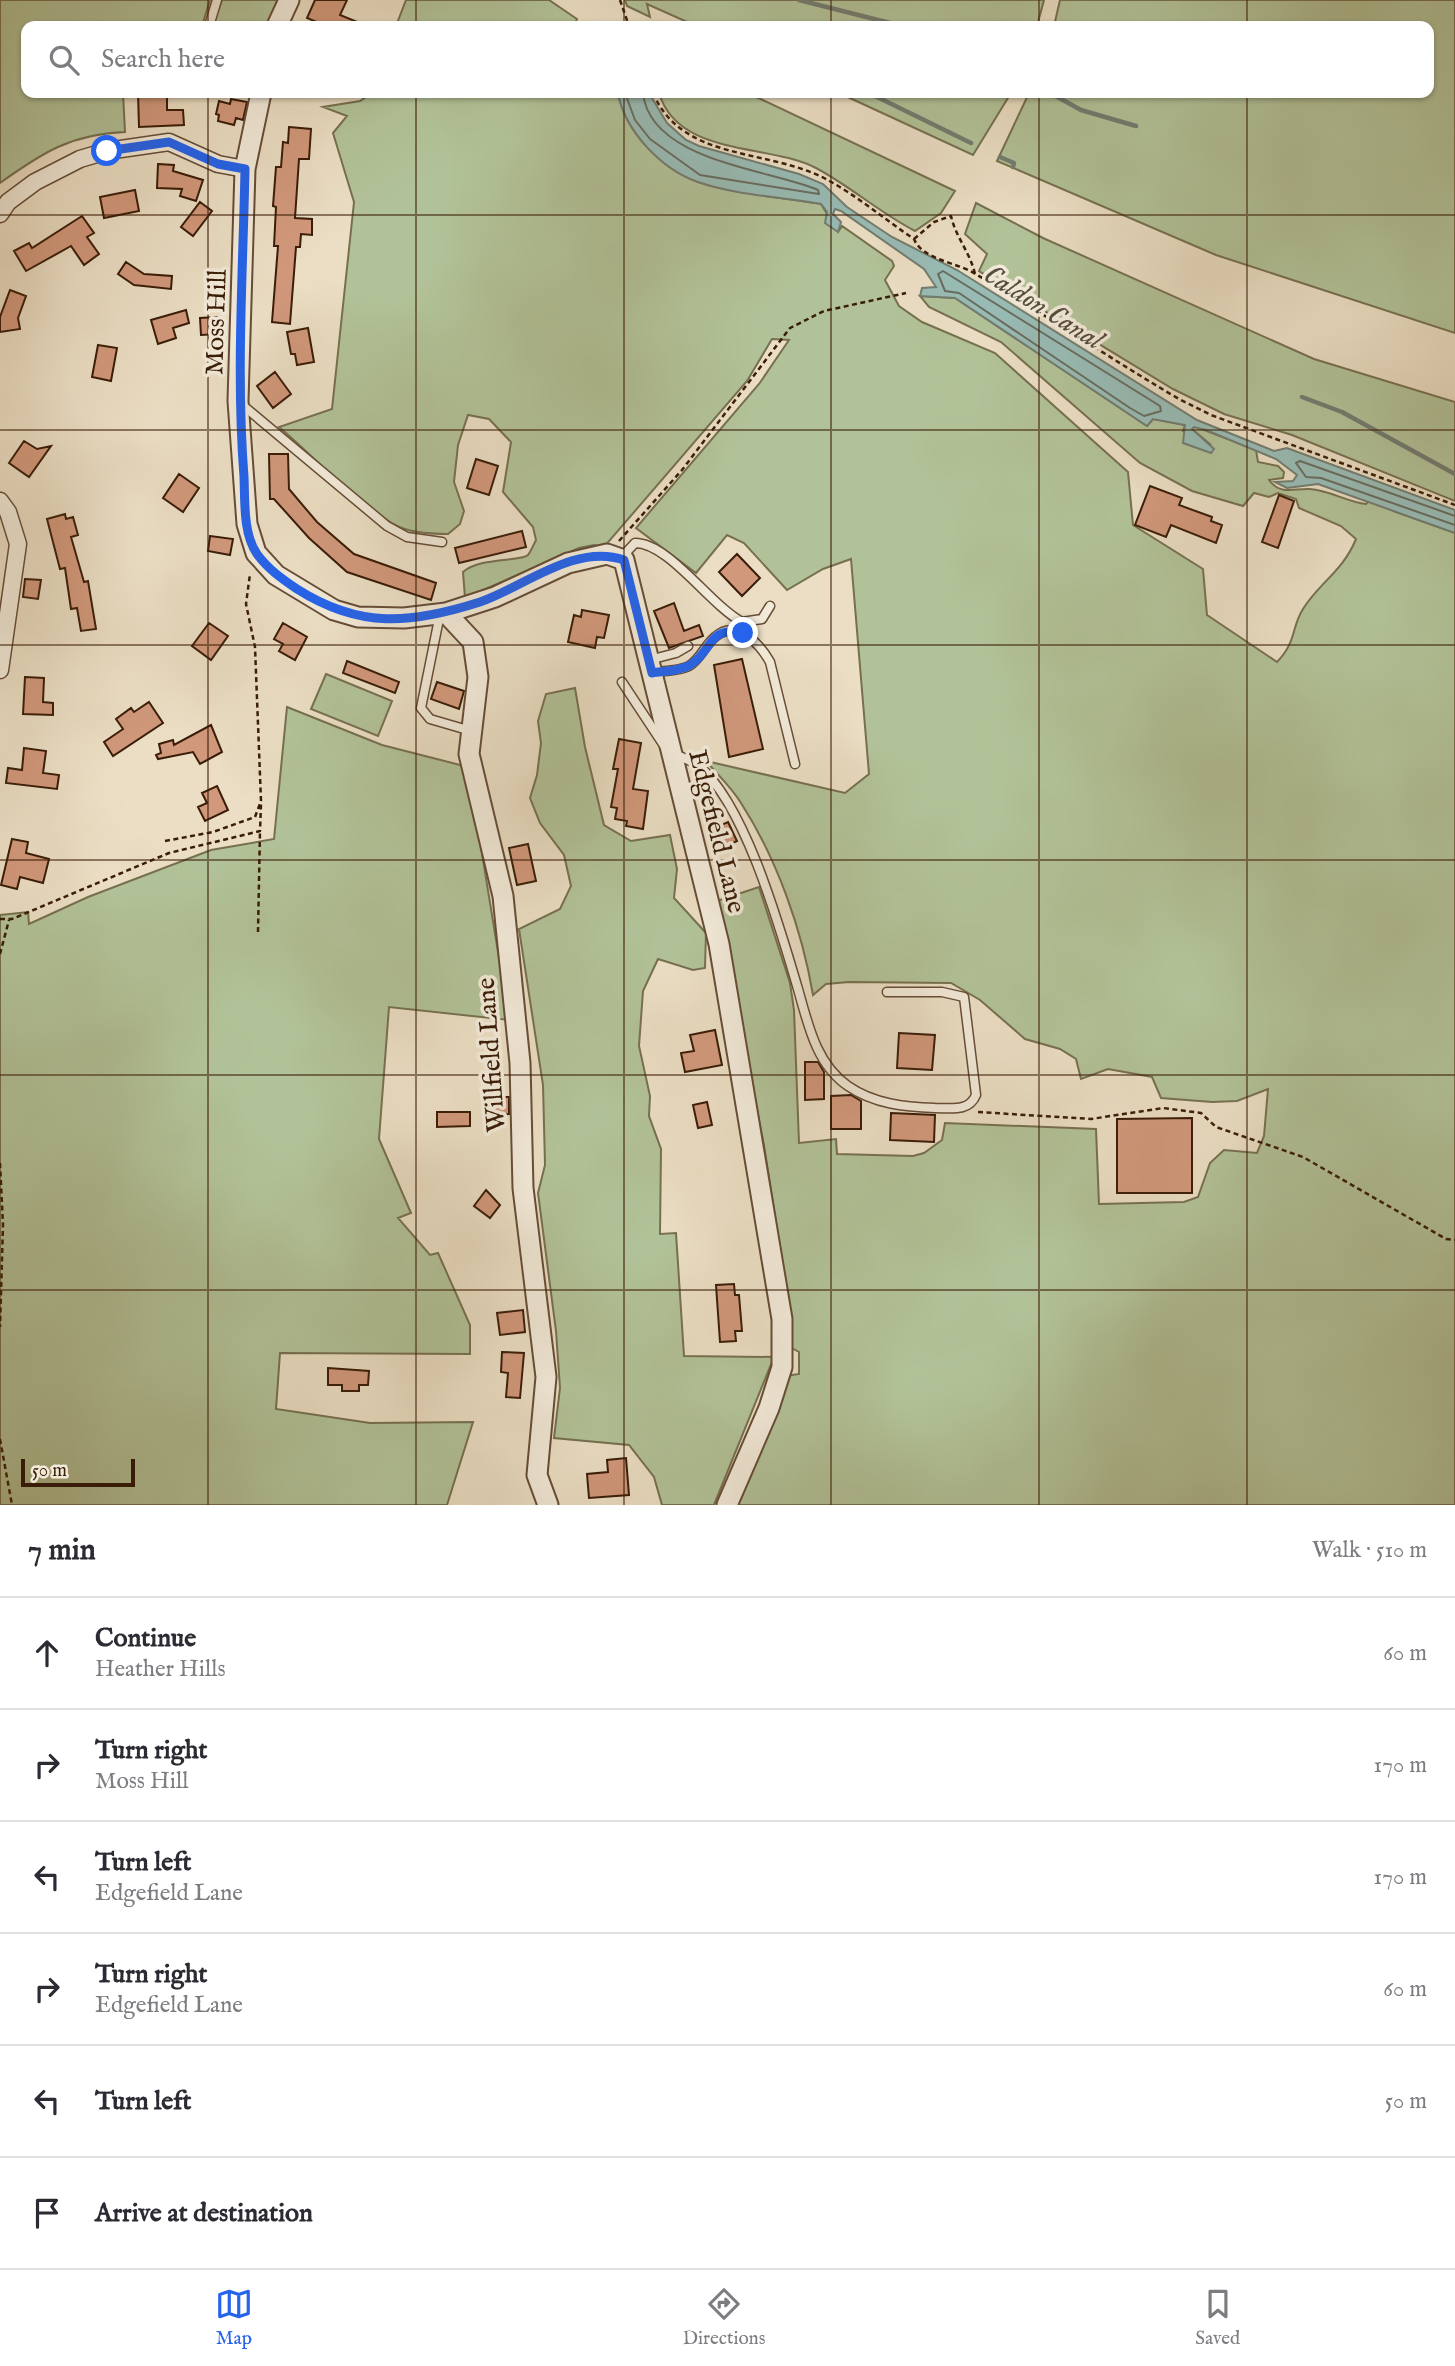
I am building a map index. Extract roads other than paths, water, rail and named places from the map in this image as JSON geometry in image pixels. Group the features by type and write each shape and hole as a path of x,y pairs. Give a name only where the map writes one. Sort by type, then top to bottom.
{"street":[{"path":"279,21 289,0"},
{"name":"Moss Hill","path":"260,98 245,169 238,401 247,524 256,553 276,575 334,610 358,617 404,618 443,613"},
{"path":"0,214 8,202 35,182 80,159 107,151 169,142 218,164 245,169"},
{"path":"0,501 8,512 18,544 0,670"},
{"path":"443,613 495,597 568,563 614,556"},
{"name":"Edgefield Lane","path":"614,556 624,560 719,944 782,1319 782,1367 769,1408 727,1505"},
{"name":"Willfield Lane","path":"443,613 473,642 478,677 469,754 503,896 520,1063 523,1188 546,1377 537,1475 548,1505"}],"lane":[{"path":"211,21 217,0"},
{"path":"238,401 387,526 407,537 442,542"},
{"path":"614,556 635,543 654,546 715,604 743,622 762,619 770,606"},
{"path":"443,613 422,713 442,724 471,731"},
{"path":"650,666 689,666 716,635 723,632 733,631 750,637 770,662 795,764"},
{"path":"650,666 688,646"},
{"path":"622,682 654,733 672,753 699,766 722,792 744,835 786,949 813,1038 833,1072 849,1086 878,1101 912,1107 965,1108 973,1102 976,1095 964,997 942,992 887,992"}],"water":[{"path":"619,98 652,98 667,123 686,140 799,174 823,184 847,207 892,237 957,270 1197,420 1274,451 1287,448 1455,510 1455,533 1318,484 1287,488 1275,482 1293,481 1297,475 1276,459 1206,430 1194,427 1192,429 1214,449 1211,453 1183,443 1185,425 1153,419 1147,426 955,298 920,296 922,288 936,287 924,269 841,211 835,209 833,214 841,222 838,232 825,223 827,212 821,204 743,193 684,176 647,147 628,121"}],"waterway":[{"path":"799,0 882,21"},
{"path":"879,98 971,143"},
{"path":"1059,98 1081,110 1136,126"},
{"path":"1000,157 1014,163 1013,167"},
{"path":"1302,397 1342,412 1455,474"}],"water label":[{"name":"Caldon Canal","path":"1044,306"}]}
